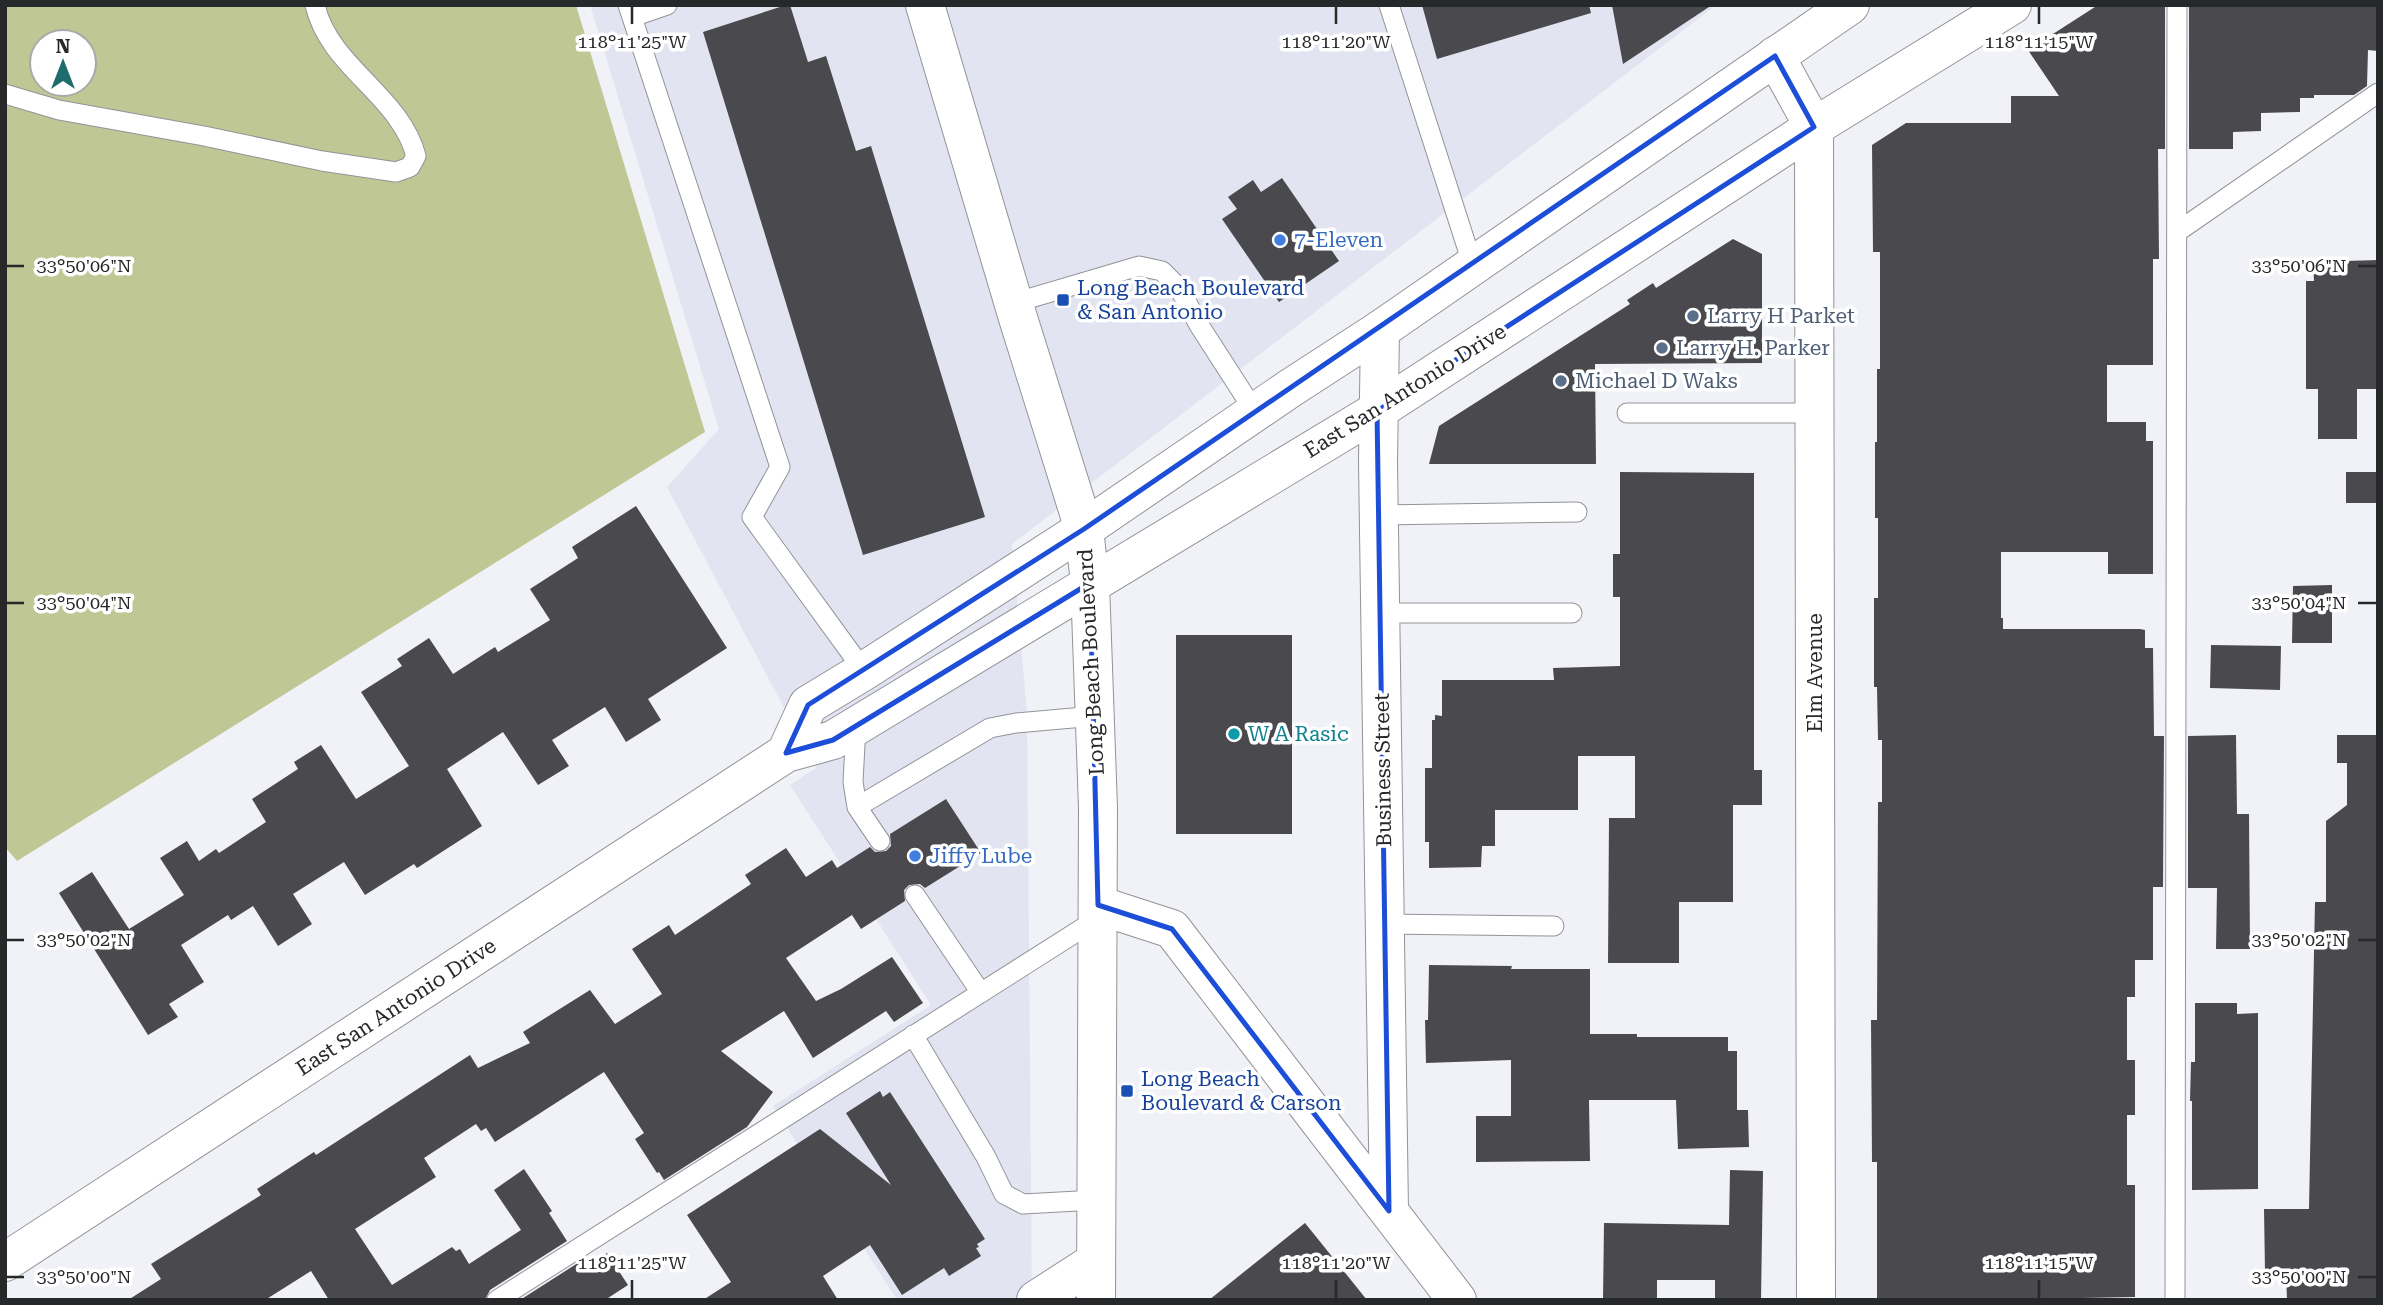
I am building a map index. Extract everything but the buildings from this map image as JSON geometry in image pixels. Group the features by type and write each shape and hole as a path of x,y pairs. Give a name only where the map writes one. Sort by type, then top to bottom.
{"main road":[{"path":"786,752 808,705 1084,529 1380,330 1850,5"},
{"name":"East San Antonio Drive","path":"5,1262 786,752 833,740 1377,411 1814,127 2012,5"},
{"name":"Long Beach Boulevard","path":"928,6 1014,303 1084,529 1090,583 1098,808 1096,1300"},
{"name":"Elm Avenue","path":"1775,57 1814,127 1815,1300"},
{"name":"Business Street","path":"1380,330 1377,411 1389,1211"},
{"path":"1098,912 1172,929 1457,1300"},
{"path":"1036,1300 1095,1262"}],"lane":[{"path":"5,94 59,110 204,136 322,162 396,172 410,167 416,156 400,120 340,54 318,18 315,5"},
{"path":"667,5 630,11 780,467 752,517 864,671"},
{"path":"1389,5 1473,266"},
{"path":"2175,1300 2177,5"},
{"path":"2176,232 2378,93"},
{"path":"1014,303 1139,266 1162,271 1179,288 1199,325 1255,412"},
{"path":"1627,413 1814,413"},
{"path":"1379,515 1577,512"},
{"path":"1380,613 1572,613"},
{"path":"857,807 990,728 1095,716"},
{"path":"856,726 853,782 857,807 880,841"},
{"path":"915,895 981,993"},
{"path":"497,1300 981,993 1098,912"},
{"path":"1385,924 1554,926"},
{"path":"913,1035 986,1157 1004,1194 1023,1204 1096,1200"}],"highlighted area":[{"path":"1775,56 1814,127 1377,411 1389,1211 1172,929 1098,905 1090,583 833,740 786,753 808,705 1084,529"}],"shaded area":[{"path":"590,5 1716,5 1012,544 1027,712 1032,1300 897,1300 773,1106 931,1005 790,785 816,768 667,487 719,429"}],"green space":[{"path":"5,5 576,5 705,432 17,861 5,847"}],"place":[{"name":"7-Eleven","path":"1280,240"},
{"name":"Long Beach Boulevard & San Antonio","path":"1063,300"},
{"name":"Larry H Parket","path":"1693,316"},
{"name":"Larry H. Parker","path":"1662,348"},
{"name":"Michael D Waks","path":"1561,381"},
{"name":"W A Rasic","path":"1234,734"},
{"name":"Jiffy Lube","path":"915,856"},
{"name":"Long Beach Boulevard & Carson","path":"1127,1091"}]}
